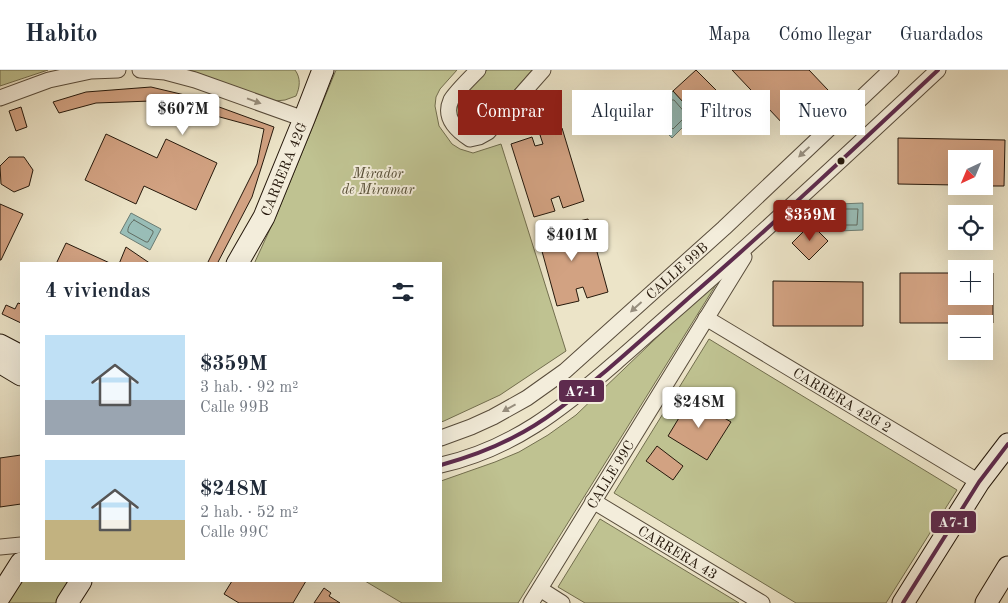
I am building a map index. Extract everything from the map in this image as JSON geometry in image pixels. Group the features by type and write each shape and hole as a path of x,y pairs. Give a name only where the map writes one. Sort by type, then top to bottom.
{"street":[{"path":"0,98 48,80 91,71 118,70"},
{"path":"140,70 165,72 195,80 304,119"},
{"name":"CARRERA 42G","path":"238,262 264,217 323,70"},
{"path":"478,70 452,99 448,112 453,126 470,139 488,132 543,70"},
{"name":"CALLE 99B","path":"442,438 494,417 527,398 565,371 724,228 891,70"},
{"name":"CALLE 99B","path":"442,465 458,462 494,449 543,421 563,407 752,243 938,70"},
{"name":"CALLE 99C","path":"531,603 752,243"},
{"name":"CARRERA 42G 2","path":"706,318 979,482"},
{"path":"0,345 20,355"},
{"path":"0,360 20,374"},
{"path":"904,603 979,482 1008,444"},
{"name":"CARRERA 43","path":"593,501 762,603"},
{"path":"0,547 20,545"},
{"path":"0,596 20,565"},
{"path":"986,603 1008,567"},
{"path":"67,603 79,582"},
{"path":"540,589 562,603"}],"green space":[{"path":"0,70 48,70 0,86"},
{"path":"190,70 295,70 299,79 299,86 296,96 275,101"},
{"name":"Mirador de Miramar","path":"336,70 457,70 440,89 436,97 435,106 439,126 452,144 473,153 501,144 566,351 500,395 442,422 442,262 255,262 276,216"},
{"path":"487,70 532,70 514,90 469,90"},
{"path":"458,106 458,119 455,115"},
{"path":"722,275 518,603 402,603 367,582 442,582 442,481 519,452 548,435 576,415"},
{"path":"709,339 957,490 886,603 796,603 614,493"},
{"path":"600,519 739,603 585,603 558,587"},
{"path":"20,582 67,582 67,588 57,603 1,603"}],"water":[{"path":"672,92 682,101 682,128 672,138 669,135 672,135"},
{"path":"863,203 863,230 839,231 839,204"},
{"path":"131,213 161,229 150,250 120,233"}],"building":[{"path":"696,70 716,90 682,90 682,101 673,91"},
{"path":"732,70 809,70 828,90 780,90 780,121 770,110 770,90 751,90"},
{"path":"151,87 189,96 274,127 252,197 218,262 208,262 257,164 264,129 151,101 96,103 59,113 53,102 86,92"},
{"path":"21,107 27,127 16,131 9,111"},
{"path":"562,128 584,201 563,208 559,196 551,199 555,211 534,217 511,144 532,137 535,146 543,144 540,135 562,135"},
{"path":"106,134 157,158 166,139 217,163 196,210 144,186 136,204 85,180"},
{"path":"898,138 1005,140 1004,186 993,186 993,150 948,150 948,185 898,184"},
{"path":"9,157 24,157 33,170 29,186 14,192 1,184 0,166"},
{"path":"0,204 23,214 1,260 0,260"},
{"path":"588,219 608,292 587,298 583,287 576,289 579,301 557,306 537,233 558,227 561,236 569,234 566,224"},
{"path":"811,224 828,241 809,260 792,243"},
{"path":"66,243 108,262 57,262"},
{"path":"126,247 148,262 120,262"},
{"path":"900,273 948,273 948,305 993,305 993,315 948,315 948,323 900,323"},
{"path":"773,281 863,282 863,326 773,326"},
{"path":"18,303 20,304 20,323 2,314 6,305 15,309"},
{"path":"691,398 731,422 707,460 668,436"},
{"path":"657,446 683,466 673,480 646,461"},
{"path":"20,455 20,504 0,507 0,458"},
{"path":"231,582 305,582 293,603 239,603 224,594"},
{"path":"324,588 331,593 329,596 340,603 314,603"}],"transit line":[{"name":"A7-1","path":"442,465 459,460 512,438 550,416 573,398 618,361 754,240 938,70"},
{"name":"A7-1","path":"903,603 979,482 1008,444"}]}
